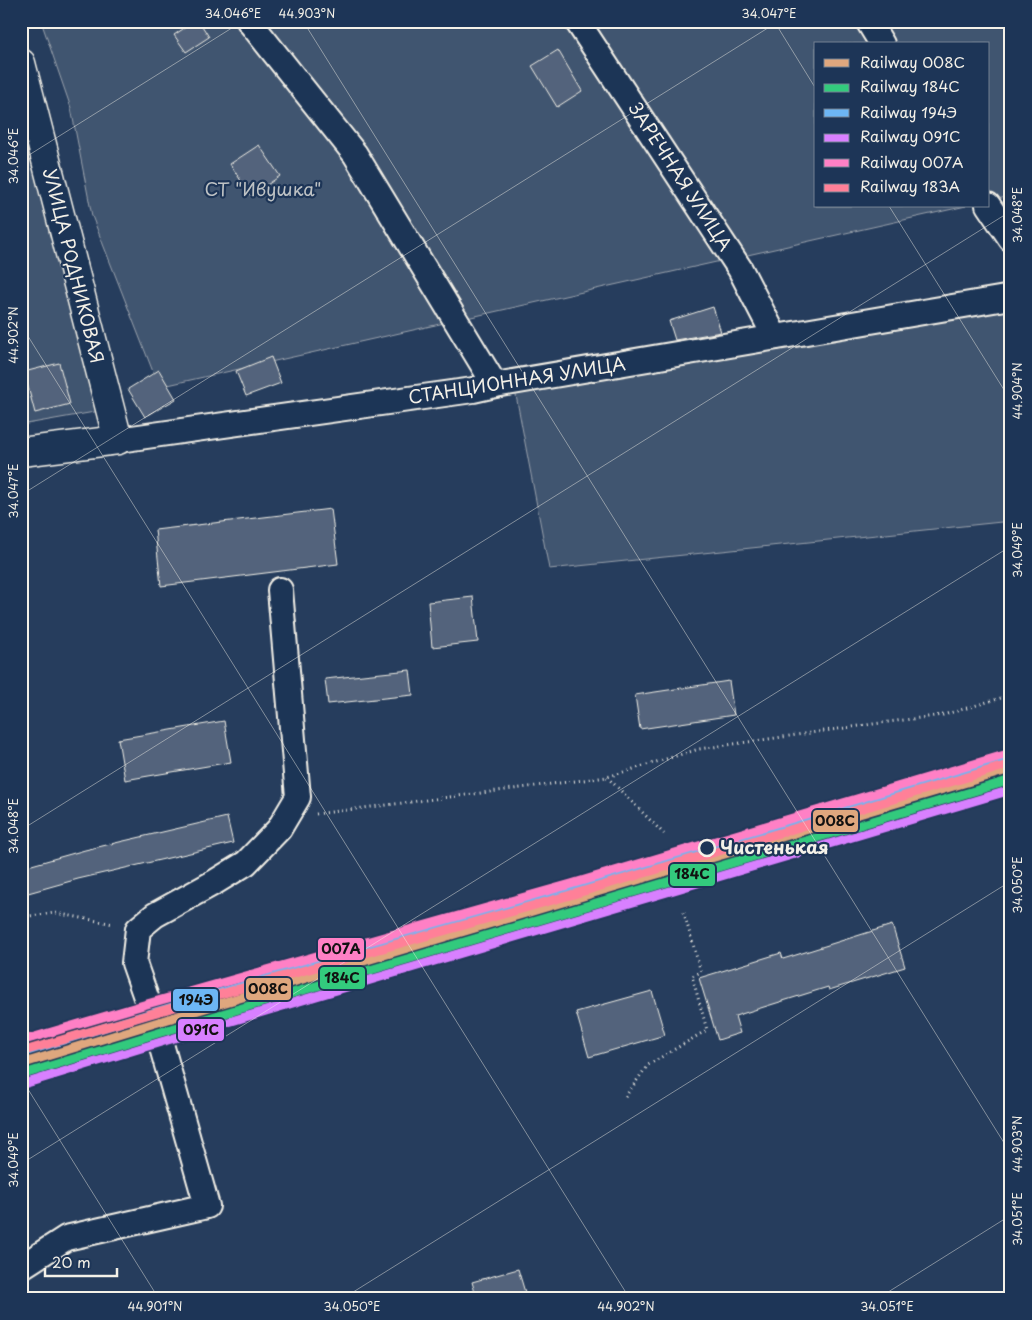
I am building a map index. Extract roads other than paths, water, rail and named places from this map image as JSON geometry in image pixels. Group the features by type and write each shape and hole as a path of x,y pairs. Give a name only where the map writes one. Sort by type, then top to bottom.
{"street":[{"path":"250,21 356,154 495,385"},
{"name":"ЗАРЕЧНАЯ УЛИЦА","path":"578,21 740,269 775,337"},
{"path":"868,21 881,42"},
{"name":"УЛИЦА РОДНИКОВАЯ","path":"21,62 118,440"},
{"path":"990,208 1011,239"},
{"name":"СТАНЦИОННАЯ УЛИЦА","path":"21,452 472,390 1011,298"},
{"path":"21,1267 66,1238 207,1206 155,1023 134,963 138,929 155,915 246,863 279,829 298,797 280,590"}],"rail line":[{"name":"007А","path":"21,1041 571,884 1011,753"},
{"name":"194Э","path":"21,1053 1008,759"},
{"name":"183А","path":"24,1051 574,894 1011,764"},
{"name":"008С","path":"21,1064 1011,769"},
{"name":"184С","path":"24,1074 1011,780"},
{"name":"091С","path":"27,1083 1011,790"}],"place":[{"name":"Чистенькая","path":"707,848"}],"park label":[{"name":"СТ \"Ивушка\"","path":"263,190"}]}
